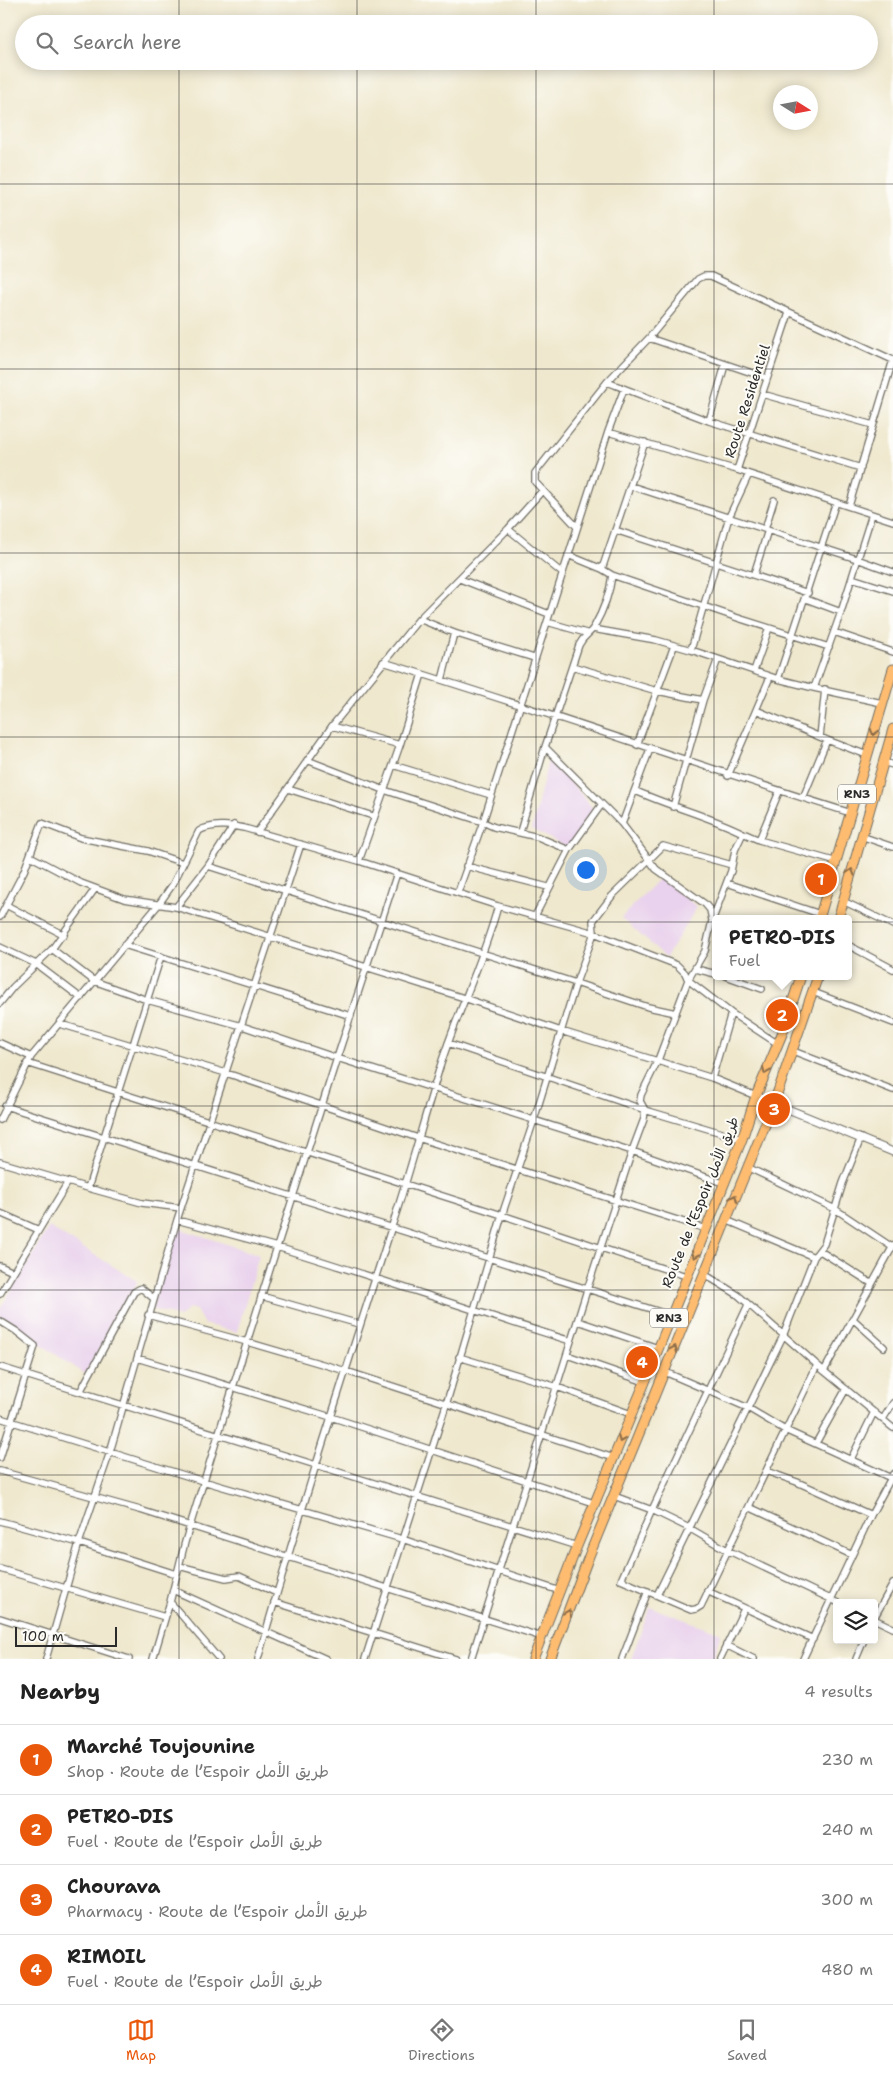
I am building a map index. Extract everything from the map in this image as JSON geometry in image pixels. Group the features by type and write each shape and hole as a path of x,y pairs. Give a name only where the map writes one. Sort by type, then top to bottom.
{"highway":[{"name":"RN3","path":"820,915 893,669"},
{"name":"RN3","path":"839,915 860,836 893,729"},
{"name":"Route de l’Espoir طريق الأمل","path":"533,1659 594,1503 645,1382 670,1315 742,1139 800,980"},
{"name":"RN3","path":"550,1659 614,1496 774,1103 817,980"}],"street":[{"path":"577,527 535,482 535,473 607,382 649,338 698,280 704,276 711,276 789,314 893,360 849,506"},
{"name":"Route Residentiel","path":"789,314 738,470 893,521"},
{"path":"649,338 767,378"},
{"path":"709,420 725,365"},
{"path":"607,382 709,420 860,468"},
{"path":"458,892 483,822 534,658 608,432 624,389"},
{"path":"762,394 873,426"},
{"path":"608,432 738,470"},
{"path":"602,569 645,442"},
{"path":"690,650 729,517 748,474"},
{"path":"631,486 767,529 893,572"},
{"path":"257,832 332,726 419,618 460,579 543,490"},
{"path":"754,574 774,500"},
{"path":"778,679 823,548 836,502"},
{"path":"814,688 841,612 872,514"},
{"path":"508,529 562,573"},
{"path":"615,530 754,574 841,612"},
{"path":"568,554 612,575 829,647"},
{"path":"520,832 554,716 579,645 586,633 593,629 607,598 612,575"},
{"path":"852,578 893,591"},
{"path":"460,579 549,614"},
{"path":"419,618 454,633 534,658"},
{"path":"547,622 586,633"},
{"path":"754,671 768,628"},
{"path":"593,629 690,650 770,677 882,703"},
{"path":"834,632 893,652"},
{"path":"442,680 454,633"},
{"path":"637,745 674,646"},
{"path":"673,807 703,700 718,659"},
{"path":"383,662 554,716 728,776 851,813"},
{"path":"572,666 657,691 703,700"},
{"path":"359,861 400,745 422,674"},
{"path":"728,776 770,677"},
{"path":"820,737 825,689"},
{"path":"756,710 867,755"},
{"path":"332,726 400,745"},
{"path":"803,798 827,740"},
{"path":"545,747 622,824 648,860 662,873 705,904 712,916"},
{"path":"622,824 636,791 650,748"},
{"path":"307,760 384,790 483,822 494,828 520,832 548,840 569,850"},
{"path":"883,762 893,765"},
{"path":"393,765 491,795"},
{"path":"288,789 374,816"},
{"path":"636,791 673,807 725,824 759,840 837,862"},
{"path":"759,840 779,792"},
{"path":"535,916 569,850 602,804"},
{"path":"0,917 30,856 40,825 45,823 81,838 148,851 183,862"},
{"path":"176,907 208,866 234,825"},
{"path":"0,1120 5,1106 31,1056 60,1024 159,904 173,884 199,831 204,828 234,825 359,861 498,906 594,932 678,965 686,973 688,980 731,1013 778,1044"},
{"path":"716,915 735,850 743,833"},
{"path":"860,836 893,847"},
{"path":"46,1659 79,1543 110,1452 148,1315 177,1220 301,844"},
{"path":"365,1659 446,1405 502,1214 594,932 593,923 612,896 663,846 732,865"},
{"path":"30,856 96,889 124,899 176,907 712,1078 893,1152"},
{"path":"208,866 648,1007 676,1013"},
{"path":"466,866 548,888"},
{"path":"153,1659 170,1602 178,1566 246,1342 397,873"},
{"path":"727,883 817,915"},
{"path":"1,1000 64,935 96,889"},
{"path":"843,900 893,925"},
{"path":"6,904 64,935"},
{"path":"258,1659 276,1593 448,1043 464,998 489,939 498,906"},
{"path":"471,1659 587,1290 644,1119 645,1110 640,1101 641,1095 658,1060 688,980 696,969 712,929"},
{"path":"124,945 255,984 351,1016"},
{"path":"0,947 36,964 81,998"},
{"path":"852,947 893,969"},
{"path":"52,949 94,981 147,1000 242,1026 632,1151 723,1183"},
{"path":"88,1188 161,956"},
{"path":"696,969 712,973"},
{"path":"737,980 762,989"},
{"path":"813,992 893,1023"},
{"path":"712,1078 731,1013"},
{"path":"60,1024 226,1073 418,1138 518,1168 706,1229"},
{"path":"0,1043 31,1056"},
{"path":"448,1043 645,1110 742,1139"},
{"path":"793,1051 893,1090"},
{"path":"27,1063 502,1214 686,1276"},
{"path":"5,1106 670,1315"},
{"path":"657,1595 783,1336 814,1257 820,1251 827,1238 846,1174 861,1138"},
{"path":"0,1162 142,1203 181,1208"},
{"path":"747,1167 836,1209 893,1247 890,1256 871,1283 868,1292 824,1371"},
{"path":"0,1294 68,1182"},
{"path":"0,1213 39,1230"},
{"path":"177,1220 277,1247 375,1277 571,1342"},
{"path":"726,1220 814,1257"},
{"path":"820,1251 871,1283"},
{"path":"0,1266 13,1272"},
{"path":"704,1274 738,1296 893,1428"},
{"path":"80,1392 134,1292 141,1288 153,1298"},
{"path":"261,1296 359,1324"},
{"path":"748,1305 621,1580 691,1610 701,1606 817,1365"},
{"path":"148,1315 346,1371 614,1458"},
{"path":"853,1319 884,1347"},
{"path":"0,1321 16,1330 35,1346 0,1458"},
{"path":"578,1321 658,1348"},
{"path":"567,1355 645,1382"},
{"path":"459,1357 558,1387 631,1414"},
{"path":"137,1358 331,1417 594,1503"},
{"path":"0,1367 577,1546"},
{"path":"665,1372 748,1408 785,1430 892,1476 871,1515 804,1659"},
{"path":"816,1443 846,1389"},
{"path":"883,1419 893,1403"},
{"path":"851,1459 874,1412"},
{"path":"0,1418 203,1481 303,1509 560,1591"},
{"path":"766,1470 871,1515"},
{"path":"0,1471 95,1496 542,1637"},
{"path":"614,1496 652,1510 689,1528 727,1550 831,1599"},
{"path":"749,1507 852,1555"},
{"path":"0,1521 79,1543 176,1574"},
{"path":"178,1566 226,1578 239,1576 276,1593"},
{"path":"0,1570 165,1617"},
{"path":"878,1612 893,1584"},
{"path":"173,1590 266,1630 295,1646 326,1659"},
{"path":"708,1591 813,1639"},
{"path":"622,1659 648,1592"},
{"path":"170,1602 219,1659"},
{"path":"274,1602 456,1659"},
{"path":"720,1659 744,1609"},
{"path":"0,1618 129,1659"},
{"path":"878,1621 893,1628"},
{"path":"856,1659 862,1644"},
{"path":"726,1645 754,1659"}],"shaded area":[{"path":"549,756 595,811 568,848 532,829"},
{"path":"660,877 697,907 666,957 621,918"},
{"path":"49,1227 137,1281 85,1374 0,1317 0,1309"},
{"path":"175,1227 259,1255 237,1332 204,1324 196,1310 189,1308 180,1317 151,1309"},
{"path":"650,1607 721,1633 712,1659 631,1659"}],"place":[{"name":"Marché Toujounine","path":"821,879"},
{"name":"PETRO-DIS","path":"782,1015"},
{"name":"Chourava","path":"774,1109"},
{"name":"RIMOIL","path":"642,1362"}]}
